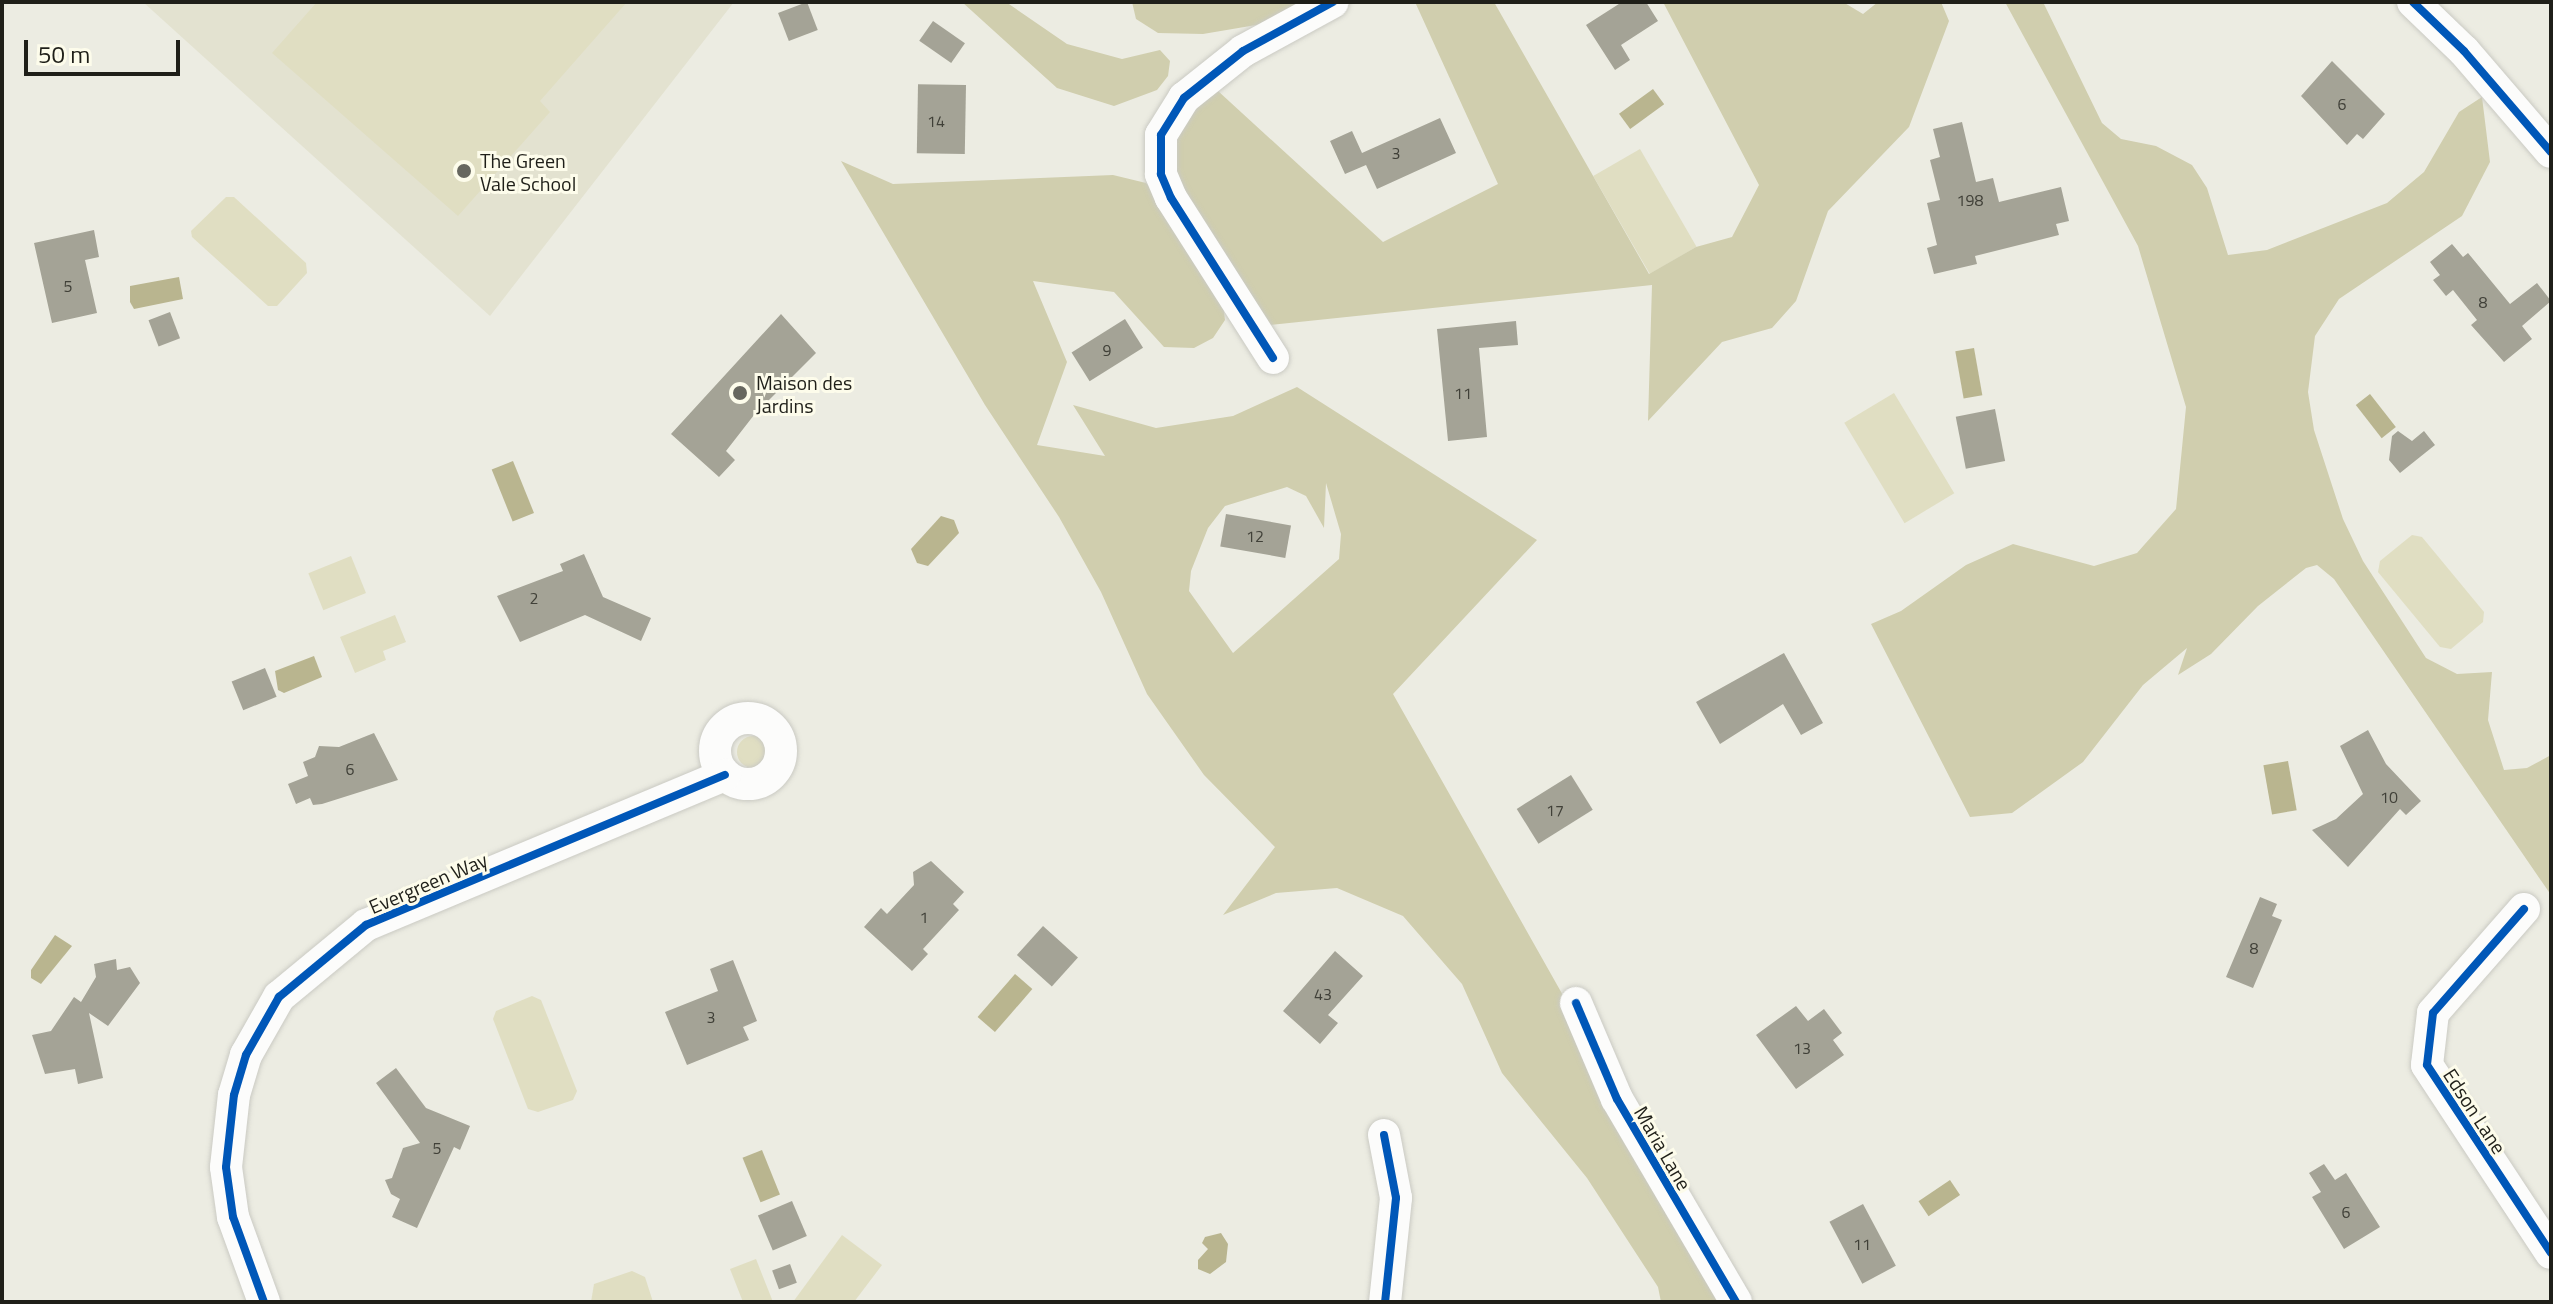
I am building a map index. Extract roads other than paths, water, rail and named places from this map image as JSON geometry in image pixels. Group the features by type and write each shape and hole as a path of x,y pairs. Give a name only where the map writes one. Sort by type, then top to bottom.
{"street":[{"path":"1273,358 1171,198 1161,174 1161,135 1184,98 1243,51 1333,2"},
{"path":"2413,2 2464,51 2551,152"},
{"name":"Evergreen Way","path":"264,1302 233,1217 226,1167 230,1107 246,1055 279,997 366,925 725,775"},
{"name":"Edson Lane","path":"2524,909 2433,1013 2427,1065 2551,1253"},
{"name":"Maria Lane","path":"1576,1003 1617,1099 1736,1302"},
{"path":"1384,1135 1396,1198 1385,1302"}],"place":[{"name":"The Green Vale School","path":"464,171"},
{"name":"Maison des Jardins","path":"740,393"}]}
